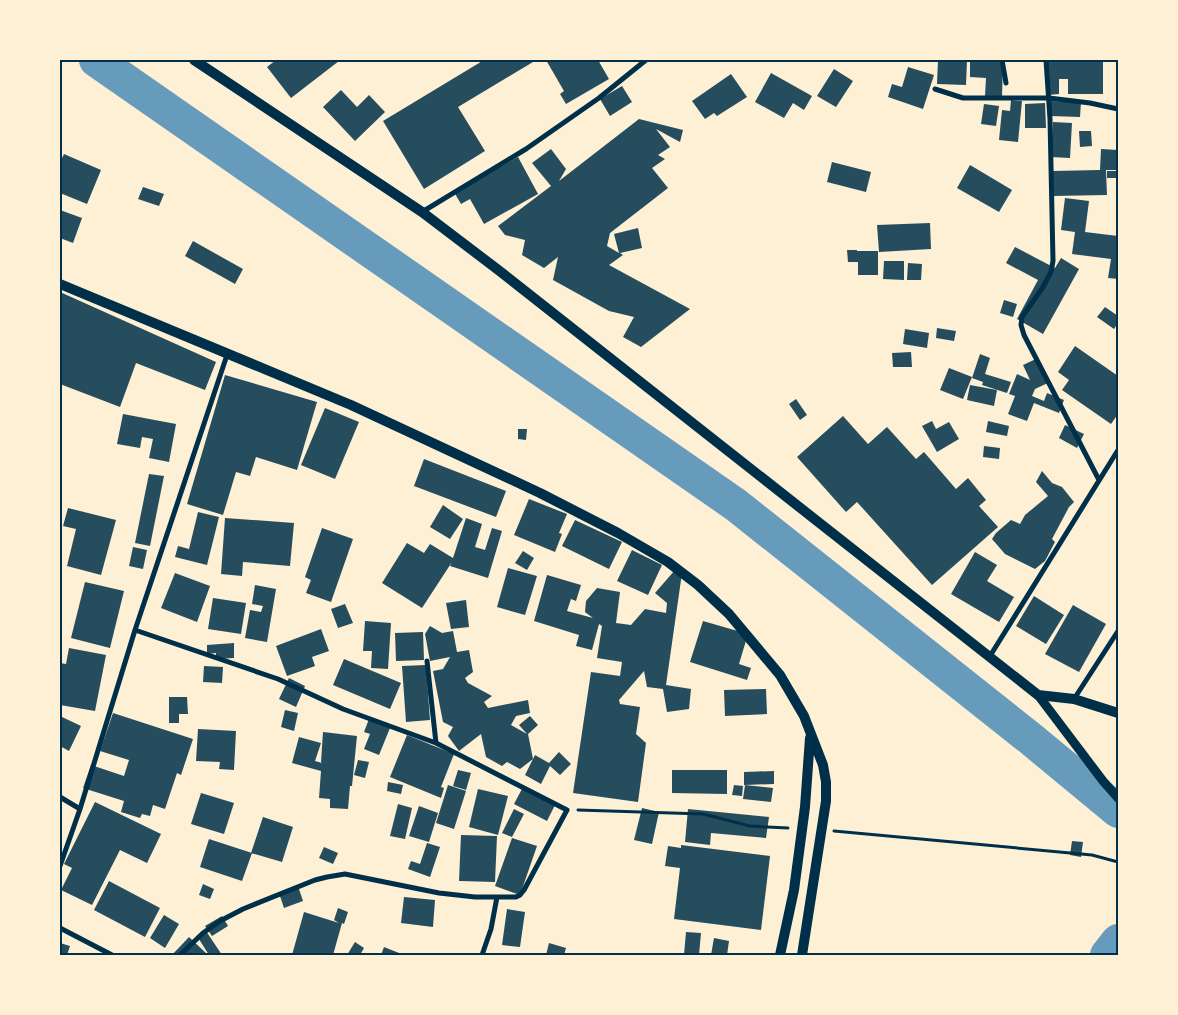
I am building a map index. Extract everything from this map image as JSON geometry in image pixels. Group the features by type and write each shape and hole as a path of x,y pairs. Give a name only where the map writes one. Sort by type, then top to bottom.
{"main road":[{"path":"194,60 422,212 1038,695 1074,699 1118,713"},
{"path":"60,284 351,405 540,493 668,562 698,584 729,614 780,676 794,697 823,766 826,782 826,801 802,955"},
{"path":"780,955 794,890 805,807 811,735"}],"street":[{"path":"422,212 526,149 599,98 646,60"},
{"path":"1002,60 1006,83"},
{"path":"1046,60 1049,98 1051,272 1043,287 1026,310 1021,324 1024,335 1099,480"},
{"path":"935,89 963,98 1049,98 1090,103 1118,109"},
{"path":"60,866 80,809 135,630 227,355"},
{"path":"990,656 1118,450"},
{"path":"135,630 278,679 343,709 436,743 567,810 546,852 520,895 516,897 475,897 345,874 327,877 314,880 243,909 220,921 203,933 180,955"},
{"path":"1074,699 1118,631"},
{"path":"427,661 436,743"},
{"path":"1038,695 1092,767 1118,798"},
{"path":"60,797 80,809"},
{"path":"482,955 491,929 498,897"},
{"path":"60,928 112,955"}],"path":[{"path":"567,810 703,814 750,826 798,829"},
{"path":"826,831 1092,854 1118,862"}],"building":[{"path":"276,60 339,61 291,98 267,67"},
{"path":"484,60 532,60 533,62 458,107 485,151 424,189 383,121"},
{"path":"546,60 598,60 609,79 566,104 560,94 564,91"},
{"path":"938,60 967,60 966,85 937,84"},
{"path":"1048,60 1103,60 1103,94 1068,94 1068,79 1059,79 1059,94 1048,95"},
{"path":"970,61 1003,62 1002,97 985,96 986,78 970,77"},
{"path":"908,67 934,75 923,109 888,97 892,84 902,87"},
{"path":"834,69 853,81 836,107 817,96"},
{"path":"771,73 812,96 804,110 793,103 784,118 755,102"},
{"path":"731,74 747,97 717,116 714,113 705,119 692,101"},
{"path":"622,86 632,102 610,116 600,99"},
{"path":"341,90 357,107 369,95 385,112 355,141 323,107"},
{"path":"1011,100 1022,101 1018,142 999,140 1002,110 1010,111"},
{"path":"1051,101 1081,102 1080,117 1050,116"},
{"path":"1045,103 1046,128 1025,128 1025,104"},
{"path":"984,104 999,106 996,126 981,124"},
{"path":"639,119 683,130 680,142 656,129 670,147 658,155 665,159 652,168 668,188 610,233 607,246 619,253 614,234 638,228 642,248 620,253 623,255 609,265 690,309 641,347 623,337 634,317 609,311 553,280 558,257 544,268 522,255 525,240 505,235 498,226 551,186 532,163 551,149 566,169 559,181"},
{"path":"1053,122 1072,123 1070,158 1051,157"},
{"path":"1079,131 1091,131 1092,146 1080,147"},
{"path":"1101,149 1118,150 1118,170 1106,170 1107,195 1053,196 1053,171 1100,170"},
{"path":"64,154 101,170 87,204 60,193 60,162"},
{"path":"518,157 538,194 484,224 470,199 461,204 454,192"},
{"path":"832,162 871,172 866,192 827,182"},
{"path":"970,165 1012,190 999,212 957,188"},
{"path":"1107,171 1118,171 1118,178 1107,178"},
{"path":"143,187 164,194 159,206 138,199"},
{"path":"1065,198 1089,201 1085,232 1118,236 1118,279 1108,278 1111,259 1072,254 1075,232 1061,230"},
{"path":"60,210 82,218 73,243 60,238"},
{"path":"930,223 931,249 879,252 877,225"},
{"path":"193,241 243,269 235,284 185,256"},
{"path":"1015,247 1055,268 1061,258 1079,269 1043,334 1017,319 1038,280 1006,263"},
{"path":"847,250 878,251 878,275 858,275 858,262 848,262"},
{"path":"884,261 904,261 904,280 883,279"},
{"path":"908,263 922,264 921,280 907,280"},
{"path":"60,292 216,362 205,390 136,363 120,407 60,384"},
{"path":"1004,300 1017,304 1013,317 1000,313"},
{"path":"1105,307 1118,316 1118,323 1114,329 1097,317"},
{"path":"937,328 956,331 954,341 936,338"},
{"path":"905,329 929,333 927,348 903,344"},
{"path":"1075,346 1118,376 1118,414 1111,424 1062,390 1069,380 1058,372"},
{"path":"911,352 912,367 893,367 892,353"},
{"path":"980,354 990,358 985,374 1011,382 1007,393 982,385 983,382 972,378"},
{"path":"1038,358 1050,382 1035,389 1032,396 1044,401 1047,393 1064,400 1059,413 1034,403 1027,421 1008,414 1015,396 1009,394 1017,374 1030,380 1023,365"},
{"path":"949,368 972,377 963,399 940,390"},
{"path":"225,375 317,402 297,470 256,457 250,476 236,472 223,515 187,504"},
{"path":"970,385 997,390 994,406 967,400"},
{"path":"796,399 807,415 800,420 789,404"},
{"path":"325,408 359,422 335,479 301,465"},
{"path":"123,414 176,424 169,462 149,458 153,439 142,437 140,448 117,444"},
{"path":"843,416 868,444 887,427 916,459 924,452 956,489 968,478 986,500 979,506 998,527 932,585 857,502 846,512 797,457"},
{"path":"932,421 936,429 949,422 959,439 937,452 922,426"},
{"path":"988,421 1009,426 1007,436 986,432"},
{"path":"1065,425 1084,434 1077,448 1059,438"},
{"path":"518,429 527,429 526,440 518,439"},
{"path":"984,446 1000,448 999,459 983,457"},
{"path":"424,459 506,491 496,517 414,486"},
{"path":"1042,471 1052,483 1062,487 1074,502 1069,507 1052,539 1055,542 1045,561 1035,569 1005,554 992,539 1011,520 1020,524 1025,515 1048,496 1036,482"},
{"path":"149,474 164,476 150,546 135,543"},
{"path":"529,499 567,514 559,533 562,534 555,552 514,535"},
{"path":"443,505 463,519 450,539 430,527"},
{"path":"68,508 116,520 101,575 67,566 76,529 63,526"},
{"path":"198,512 219,517 207,565 175,557 178,546 189,549"},
{"path":"225,518 294,523 290,566 243,562 242,576 221,574"},
{"path":"466,518 482,524 475,547 485,550 492,528 502,531 488,578 450,566 452,562 422,608 382,583 407,543 424,553 430,544 453,558"},
{"path":"575,520 622,542 609,569 562,546"},
{"path":"322,528 353,539 331,602 306,593 311,580 305,577"},
{"path":"133,547 147,550 143,569 129,566"},
{"path":"632,550 662,565 648,595 617,581"},
{"path":"523,551 534,558 527,570 515,563"},
{"path":"975,552 997,565 987,581 1014,597 999,622 951,594"},
{"path":"508,568 537,576 525,615 497,607"},
{"path":"675,570 682,573 666,685 691,689 689,709 667,712 663,689 647,687 644,671 619,700 620,704 640,707 636,734 646,743 638,802 573,793 591,672 620,676 622,662 597,658 602,626 599,624 592,650 576,646 579,635 534,621 547,575 581,585 576,601 571,599 567,611 593,618 585,612 586,601 597,588 620,592 616,623 631,625 645,609 666,613 667,603 655,593"},
{"path":"175,573 210,586 197,622 161,608"},
{"path":"85,582 124,591 110,648 71,638"},
{"path":"255,585 276,589 267,642 245,638 250,610 261,612 263,606 252,604"},
{"path":"1034,596 1064,615 1046,644 1016,626"},
{"path":"213,598 246,603 241,634 208,629"},
{"path":"466,600 469,627 451,629 446,603"},
{"path":"345,604 353,623 338,628 331,609"},
{"path":"1073,605 1106,624 1079,672 1045,654"},
{"path":"365,621 391,623 388,669 371,668 372,651 363,651"},
{"path":"703,621 748,634 739,664 751,668 747,680 690,662"},
{"path":"430,626 442,633 453,631 457,652 469,650 473,672 465,678 468,683 492,696 484,702 488,708 528,700 530,713 516,716 511,725 527,734 519,725 530,716 538,725 528,734 533,759 520,769 507,762 502,766 486,757 481,734 459,751 448,736 453,727 443,722 433,671 443,669 450,657 430,661 425,634"},
{"path":"321,629 329,651 312,657 315,666 287,676 276,646"},
{"path":"423,632 424,660 396,661 395,633"},
{"path":"234,643 234,658 216,659 216,653 207,654 207,645"},
{"path":"69,648 106,655 95,711 60,705 60,663 66,664"},
{"path":"344,659 401,683 390,709 333,685"},
{"path":"426,665 430,720 406,722 402,666"},
{"path":"204,666 223,667 222,683 203,682"},
{"path":"289,678 305,686 296,707 279,699"},
{"path":"766,689 767,714 725,716 724,690"},
{"path":"169,697 187,697 188,714 179,714 179,723 169,723"},
{"path":"285,710 298,713 294,731 281,727"},
{"path":"113,713 193,739 181,775 177,773 165,809 153,805 150,816 142,814 140,818 121,812 124,801 83,788 91,765 124,776 129,760 100,751"},
{"path":"60,716 81,726 69,751 60,746"},
{"path":"369,719 390,728 379,755 364,749 370,734 364,732"},
{"path":"198,729 236,731 234,770 219,769 220,762 196,761"},
{"path":"323,732 357,736 348,809 330,808 330,799 319,798 321,771 292,763 299,737 321,743 315,761 322,763"},
{"path":"407,735 454,754 441,787 444,788 441,798 390,777"},
{"path":"559,752 571,764 560,775 550,766 541,784 525,775 535,755 549,763"},
{"path":"358,760 369,762 365,778 354,775"},
{"path":"458,770 471,773 466,790 453,786"},
{"path":"672,770 727,770 727,794 672,793"},
{"path":"774,771 774,784 744,785 744,772"},
{"path":"388,782 403,785 401,794 387,791"},
{"path":"448,785 466,791 454,829 436,823"},
{"path":"734,785 743,786 742,796 732,795"},
{"path":"745,785 773,788 771,802 743,799"},
{"path":"523,787 556,803 547,821 514,804"},
{"path":"478,789 508,796 498,835 469,827"},
{"path":"201,793 234,803 224,834 191,824"},
{"path":"95,802 161,834 147,863 120,850 92,905 61,890 72,868 64,864"},
{"path":"398,804 412,808 405,839 390,836"},
{"path":"419,806 438,813 429,842 409,836"},
{"path":"642,808 659,812 652,844 634,840"},
{"path":"514,809 524,814 512,837 502,833"},
{"path":"688,809 769,817 766,838 711,833 710,845 685,842"},
{"path":"263,817 293,827 282,862 251,853"},
{"path":"461,835 497,836 495,882 459,881"},
{"path":"512,838 537,846 520,895 495,886"},
{"path":"209,839 252,853 242,881 200,867"},
{"path":"1072,841 1083,842 1081,857 1070,855"},
{"path":"427,843 440,847 430,877 408,869 411,861 420,864"},
{"path":"681,845 770,856 761,930 674,919 680,868 665,866 668,846 681,848"},
{"path":"324,847 338,853 333,864 319,858"},
{"path":"109,881 160,908 145,937 94,910"},
{"path":"203,884 214,889 210,899 199,895"},
{"path":"298,886 303,901 284,908 279,893"},
{"path":"404,897 435,900 433,927 401,923"},
{"path":"338,908 348,912 344,924 342,923 333,955 292,955 304,912 339,923 334,920"},
{"path":"507,909 525,912 520,947 502,945"},
{"path":"164,915 179,924 165,948 150,938"},
{"path":"222,916 228,926 212,936 205,926"},
{"path":"206,931 222,955 209,955 197,936"},
{"path":"686,932 701,933 699,955 684,955"},
{"path":"189,937 208,955 172,955"},
{"path":"714,938 729,941 727,955 711,955"},
{"path":"355,942 364,948 360,955 347,955"},
{"path":"60,943 70,946 67,955 60,955"},
{"path":"549,943 566,948 564,955 546,955"},
{"path":"384,947 404,955 381,955"}],"waterway":[{"path":"96,60 736,505 1031,739 1118,811"},
{"path":"1107,955 1118,941"}]}
